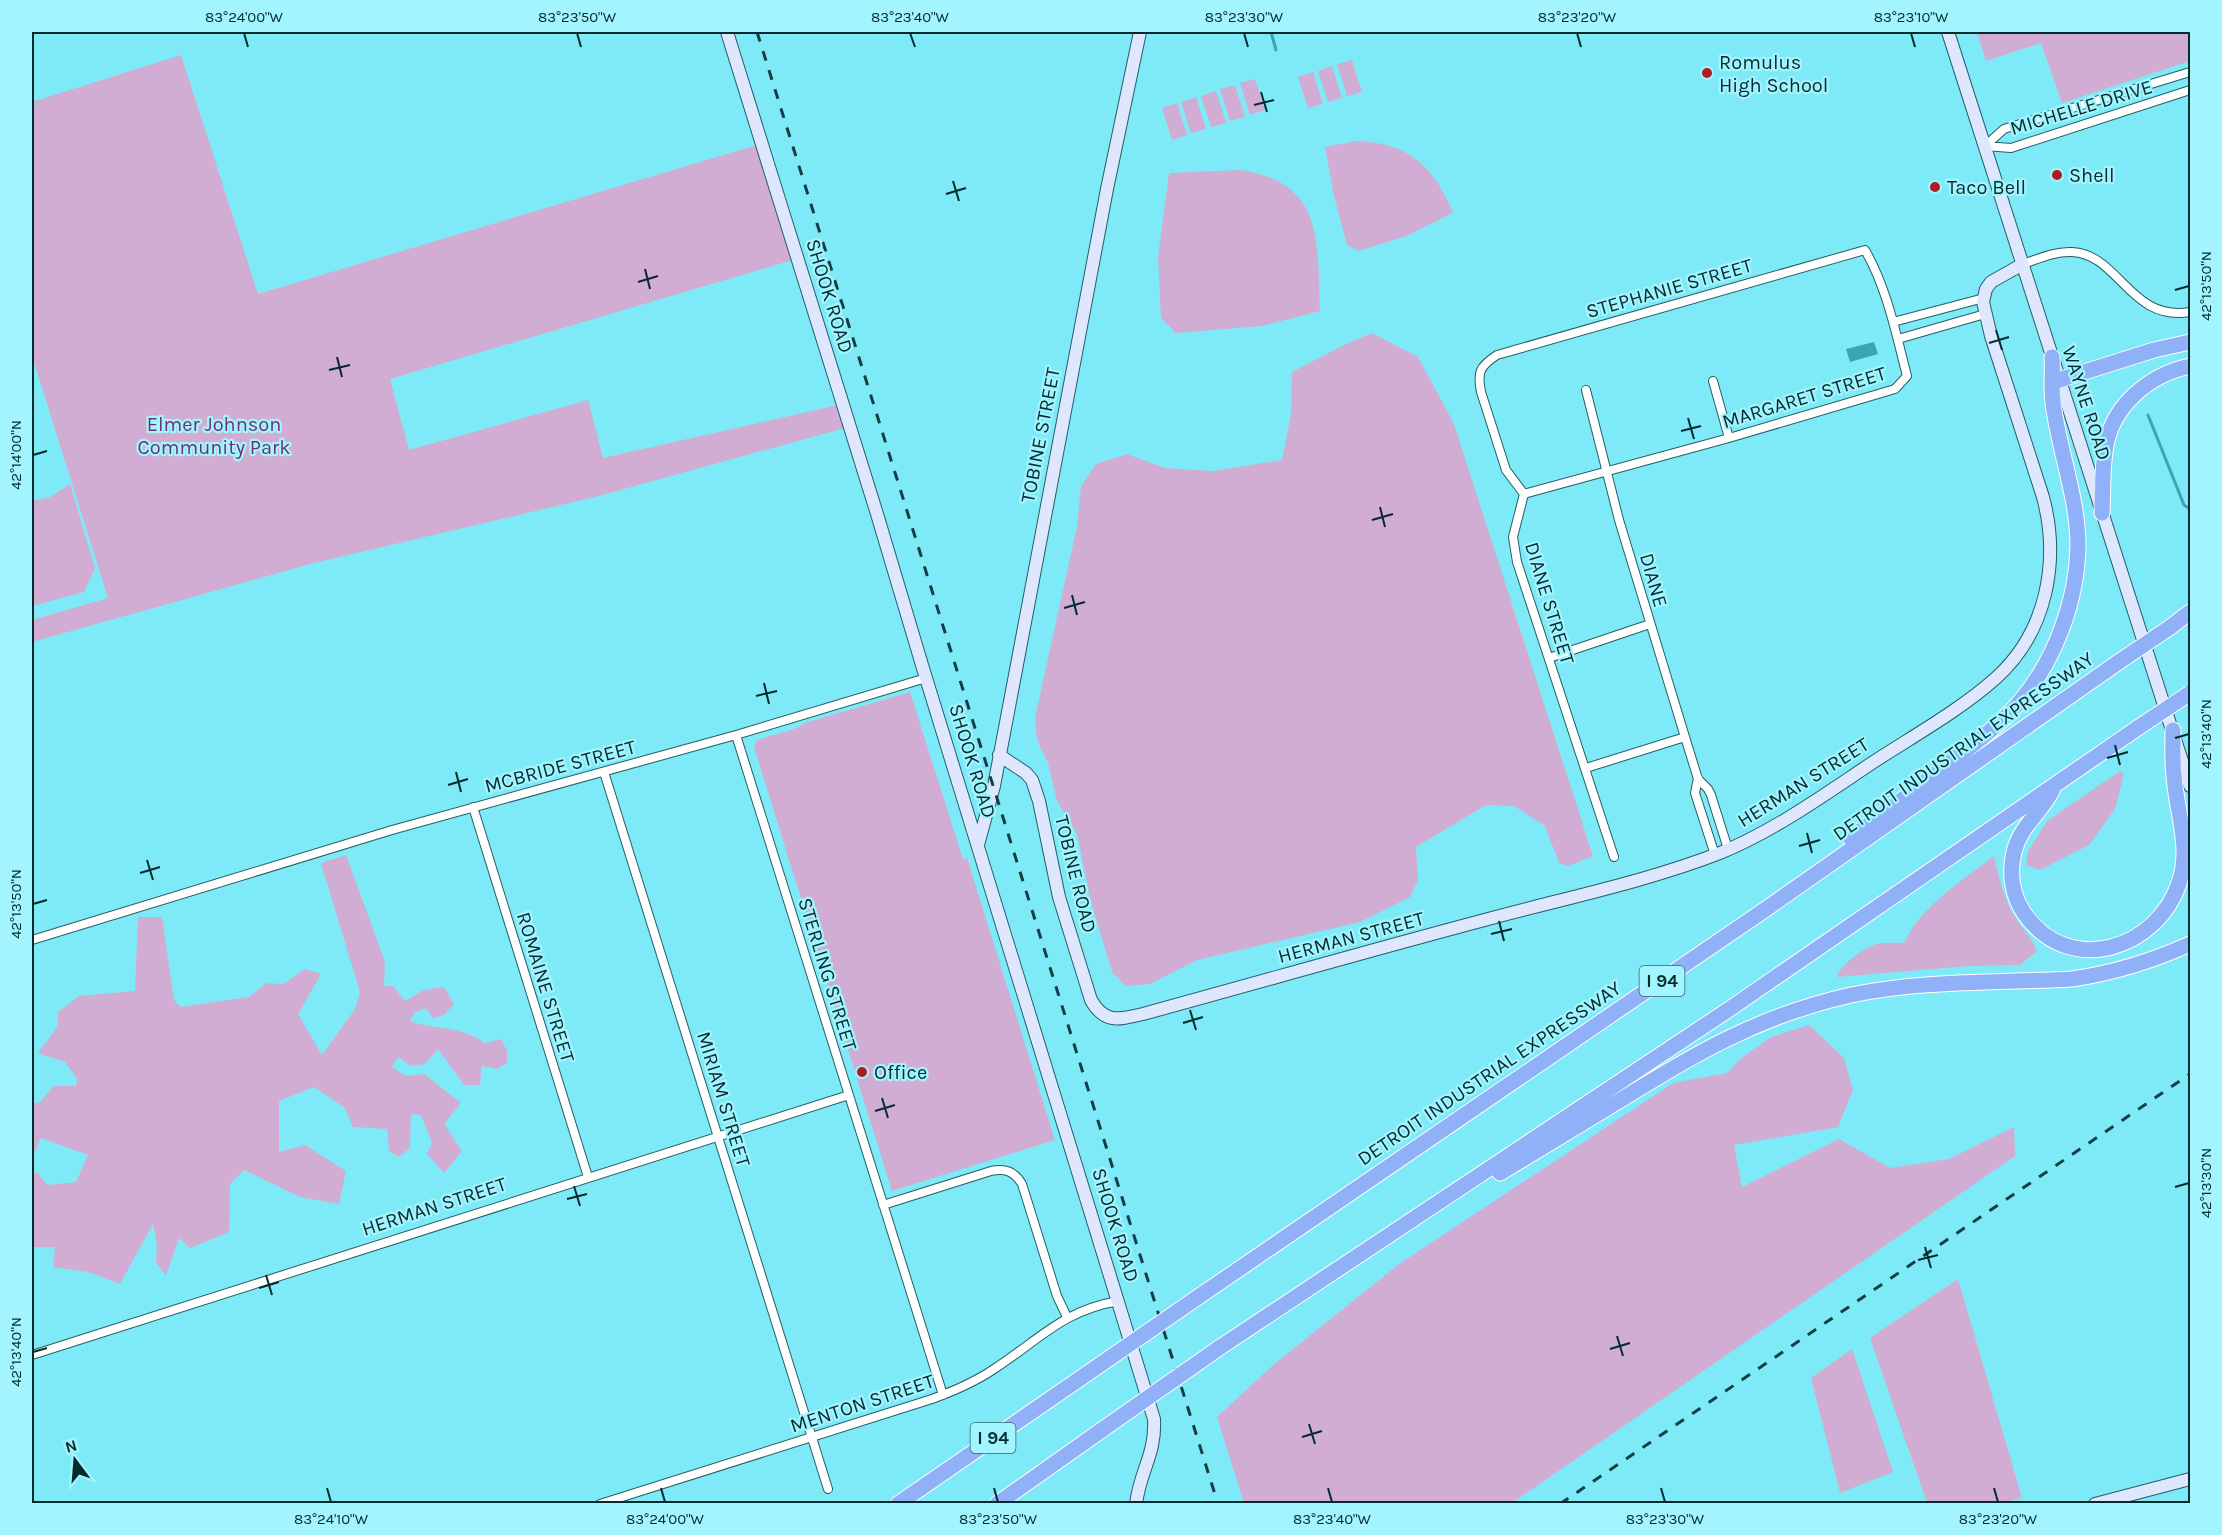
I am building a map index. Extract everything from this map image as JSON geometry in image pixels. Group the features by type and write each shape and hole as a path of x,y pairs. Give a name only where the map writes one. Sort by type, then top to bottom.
{"highway":[{"path":"2059,380 2190,342"},
{"path":"1763,911 1810,867 1897,804 1996,726 2018,704 2038,676 2051,652 2062,628 2071,597 2078,546 2053,403 2052,357"},
{"path":"2102,513 2105,450 2122,407 2146,385 2163,374 2190,366"},
{"name":"DETROIT INDUSTRIAL EXPRESSWAY","path":"898,1503 1763,911 2190,612"},
{"path":"997,1503 1219,1348 1718,1016 2190,692"},
{"path":"2055,786 2046,803 2025,827 2014,852 2012,880 2020,907 2035,927 2059,944 2085,950 2101,949 2127,942 2144,933 2158,920 2181,879 2184,846 2174,777 2173,730"},
{"path":"1219,1348 1231,1352 1463,1195 1678,1064 1741,1031 1815,1004 1851,995 1911,987 2072,979 2127,968 2190,944"}],"street":[{"name":"SHOOK ROAD","path":"727,32 875,505 926,678 1119,1301 1154,1425 1152,1450 1141,1480 1136,1503"},
{"name":"TOBINE STREET","path":"978,846 994,786 1104,201 1140,32"},
{"name":"WAYNE ROAD","path":"1948,32 2190,786"},
{"name":"MICHELLE DRIVE","path":"1985,146 2004,129 2190,72"},
{"name":"MICHELLE DRIVE","path":"1985,146 2011,148 2190,90"},
{"name":"STEPHANIE STREET","path":"1524,494 1509,476 1492,429 1479,381 1484,363 1497,355 1865,250 1873,264 1895,331"},
{"path":"1895,331 1983,298 1991,282 2023,264 2059,253 2078,253 2094,259 2140,300 2155,309 2174,314 2190,312"},
{"name":"HERMAN STREET","path":"1101,1013 1118,1019 1143,1014 1623,883 1715,855 1770,830 1793,816 1983,689 2012,661 2033,629 2049,579 2051,554 2049,524 2043,497 1985,314 1983,298"},
{"path":"1895,331 1985,314"},
{"name":"MARGARET STREET","path":"1524,494 1729,438 1895,389 1908,376 1895,331"},
{"path":"1713,381 1729,438"},
{"name":"DIANE","path":"1586,390 1606,470 1650,624 1698,778 1711,795 1728,849"},
{"name":"DIANE STREET","path":"1524,494 1513,537 1514,548 1614,857"},
{"path":"1549,658 1650,624"},
{"name":"MCBRIDE STREET","path":"32,940 473,807 736,735 926,678"},
{"name":"STERLING STREET","path":"736,735 943,1395"},
{"path":"1586,768 1685,737"},
{"name":"TOBINE ROAD","path":"999,755 1026,773 1032,780 1039,801 1059,897 1091,1000 1101,1013"},
{"name":"MIRIAM STREET","path":"604,772 828,1490"},
{"name":"DIANE","path":"1698,778 1695,793 1715,855"},
{"name":"ROMAINE STREET","path":"473,807 588,1177"},
{"name":"HERMAN STREET","path":"32,1355 849,1095"},
{"path":"883,1205 991,1171 999,1169 1010,1172 1018,1177 1022,1184 1056,1296 1067,1317"},
{"name":"MENTON STREET","path":"600,1503 943,1395 995,1369 1067,1317 1097,1305 1119,1301"},
{"path":"2096,1503 2113,1501 2190,1479"}],"green space":[{"path":"1977,32 2190,32 2190,61 2062,103 2041,43 1986,61"},
{"name":"Elmer Johnson Community Park","path":"181,55 258,294 757,145 793,260 390,379 409,450 588,400 603,458 838,405 845,428 595,497 314,563 32,642 32,620 108,598 32,356 32,102"},
{"path":"1352,60 1362,92 1347,96 1337,64"},
{"path":"1332,66 1342,98 1328,102 1318,71"},
{"path":"1313,72 1323,104 1308,108 1298,77"},
{"path":"1255,79 1265,110 1250,115 1240,83"},
{"path":"1235,85 1245,117 1230,121 1220,89"},
{"path":"1216,91 1226,123 1211,127 1201,96"},
{"path":"1196,97 1206,129 1191,133 1181,102"},
{"path":"1177,103 1187,135 1172,140 1162,108"},
{"path":"1356,141 1391,146 1417,160 1437,182 1453,213 1406,236 1359,251 1347,245 1334,196 1325,147"},
{"path":"1240,170 1268,177 1288,188 1302,202 1311,219 1316,240 1320,311 1262,326 1176,333 1161,318 1158,257 1169,173"},
{"path":"1372,333 1418,357 1454,424 1593,856 1568,866 1559,863 1545,826 1514,806 1486,805 1416,847 1418,880 1410,897 1360,922 1197,960 1150,984 1126,986 1112,972 1091,902 1077,834 1057,801 1048,763 1037,740 1035,718 1077,526 1081,486 1096,464 1127,454 1165,468 1214,471 1282,460 1291,414 1292,372"},
{"path":"70,484 95,568 84,592 32,606 32,501 50,497"},
{"path":"910,692 963,859 967,858 1055,1140 892,1191 754,747 757,740 794,729 805,723"},
{"path":"2120,771 2124,775 2115,809 2089,845 2040,870 2026,865 2028,851 2047,821"},
{"path":"346,855 385,962 384,986 393,986 405,1001 424,990 444,987 454,1004 444,1015 433,1018 426,1008 414,1013 410,1021 458,1031 484,1043 501,1039 507,1051 507,1063 497,1069 482,1066 480,1085 464,1085 438,1049 425,1064 411,1066 398,1057 392,1067 406,1076 424,1074 461,1103 444,1124 462,1151 444,1173 427,1154 432,1143 421,1115 411,1114 410,1148 399,1157 389,1151 387,1129 353,1127 345,1108 314,1087 279,1101 279,1152 305,1145 346,1171 339,1204 300,1197 244,1170 230,1184 229,1232 190,1248 179,1238 166,1276 156,1262 157,1244 153,1224 120,1284 88,1272 53,1267 55,1247 32,1247 32,1174 37,1172 47,1185 76,1182 88,1155 41,1138 32,1158 32,1102 39,1103 54,1086 76,1086 77,1079 65,1062 38,1053 58,1026 58,1012 79,996 135,991 138,917 162,917 174,1000 181,1007 249,997 266,983 283,984 305,969 321,974 298,1014 322,1055 355,1009 360,992 321,863"},
{"path":"1994,856 2008,905 2037,951 2020,965 1968,966 1837,977 1849,961 1869,947 1881,943 1905,942 1912,929 1932,905"},
{"path":"1809,1025 1844,1058 1853,1090 1838,1127 1734,1145 1742,1187 1839,1139 1890,1168 1949,1159 2014,1127 2015,1156 1512,1503 1244,1503 1217,1417 1273,1365 1399,1264 1673,1083 1727,1073 1740,1059 1771,1037"},
{"path":"1958,1279 2022,1498 2003,1503 1927,1503 1870,1338"},
{"path":"1852,1349 1893,1472 1840,1493 1811,1378"}],"water":[{"path":"1874,342 1878,354 1850,362 1846,349"}],"waterway":[{"path":"1271,32 1276,50"},
{"path":"2148,415 2184,505 2190,509"}],"railway":[{"path":"757,32 1218,1504"},
{"path":"1560,1504 2190,1074"}],"place":[{"name":"Romulus High School","path":"1707,73"},
{"name":"Shell","path":"2057,175"},
{"name":"Taco Bell","path":"1935,187"},
{"name":"Office","path":"862,1072"}]}
